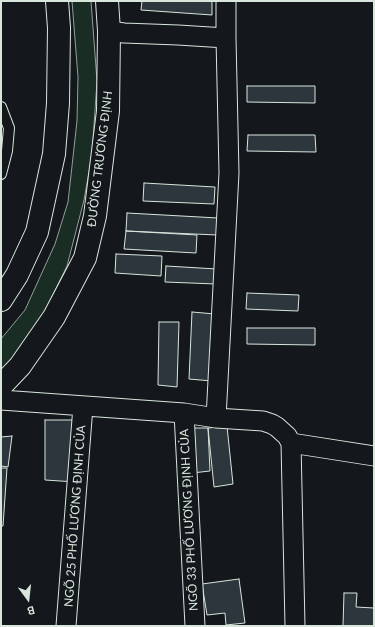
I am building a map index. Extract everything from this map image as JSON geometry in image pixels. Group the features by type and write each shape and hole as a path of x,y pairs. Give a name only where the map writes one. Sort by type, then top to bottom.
{"main road":[{"path":"1,300 17,275 37,232 54,154 58,103 58,1"},
{"name":"ĐƯỜNG TRƯƠNG ĐỊNH","path":"1,386 20,366 54,317 84,258 95,216 108,111 109,31 107,1"}],"street":[{"path":"216,418 229,173 226,1"},
{"path":"109,31 226,38"},
{"path":"1,400 184,413 216,418 263,421 272,424 283,432 291,443 295,626"},
{"name":"NGÕ 25 PHỐ LƯƠNG ĐỊNH CỦA","path":"66,626 83,406"},
{"name":"NGÕ 33 PHỐ LƯƠNG ĐỊNH CỦA","path":"184,413 195,626"},
{"path":"291,443 374,456"}],"lane":[{"path":"1,107 9,128 7,151 1,174"}],"green space":[{"path":"72,1 91,1 97,81 92,155 84,200 67,266 42,317 15,356 1,371 1,339 25,310 55,244 68,202 77,121 78,77"}],"building":[{"path":"142,1 212,1 212,15 141,10"},
{"path":"247,86 315,86 315,103 247,102"},
{"path":"248,135 315,135 316,152 247,151"},
{"path":"144,183 215,187 214,204 143,201"},
{"path":"127,213 218,218 217,235 126,231"},
{"path":"126,231 197,235 196,253 124,249"},
{"path":"116,254 162,256 161,276 115,273"},
{"path":"166,266 217,269 216,284 165,282"},
{"path":"247,293 299,295 298,311 246,309"},
{"path":"192,312 215,314 212,381 189,379"},
{"path":"159,322 179,322 177,387 158,385"},
{"path":"247,328 315,328 315,345 247,344"},
{"path":"45,420 79,420 76,482 45,480"},
{"path":"227,426 233,484 214,487 208,428"},
{"path":"190,428 208,428 210,471 192,473"},
{"path":"12,436 8,467 1,466 1,437"},
{"path":"1,468 7,468 3,526 1,526"},
{"path":"239,579 245,623 226,625 225,613 207,615 202,584"},
{"path":"344,593 357,593 356,607 374,608 374,626 343,626"}]}
